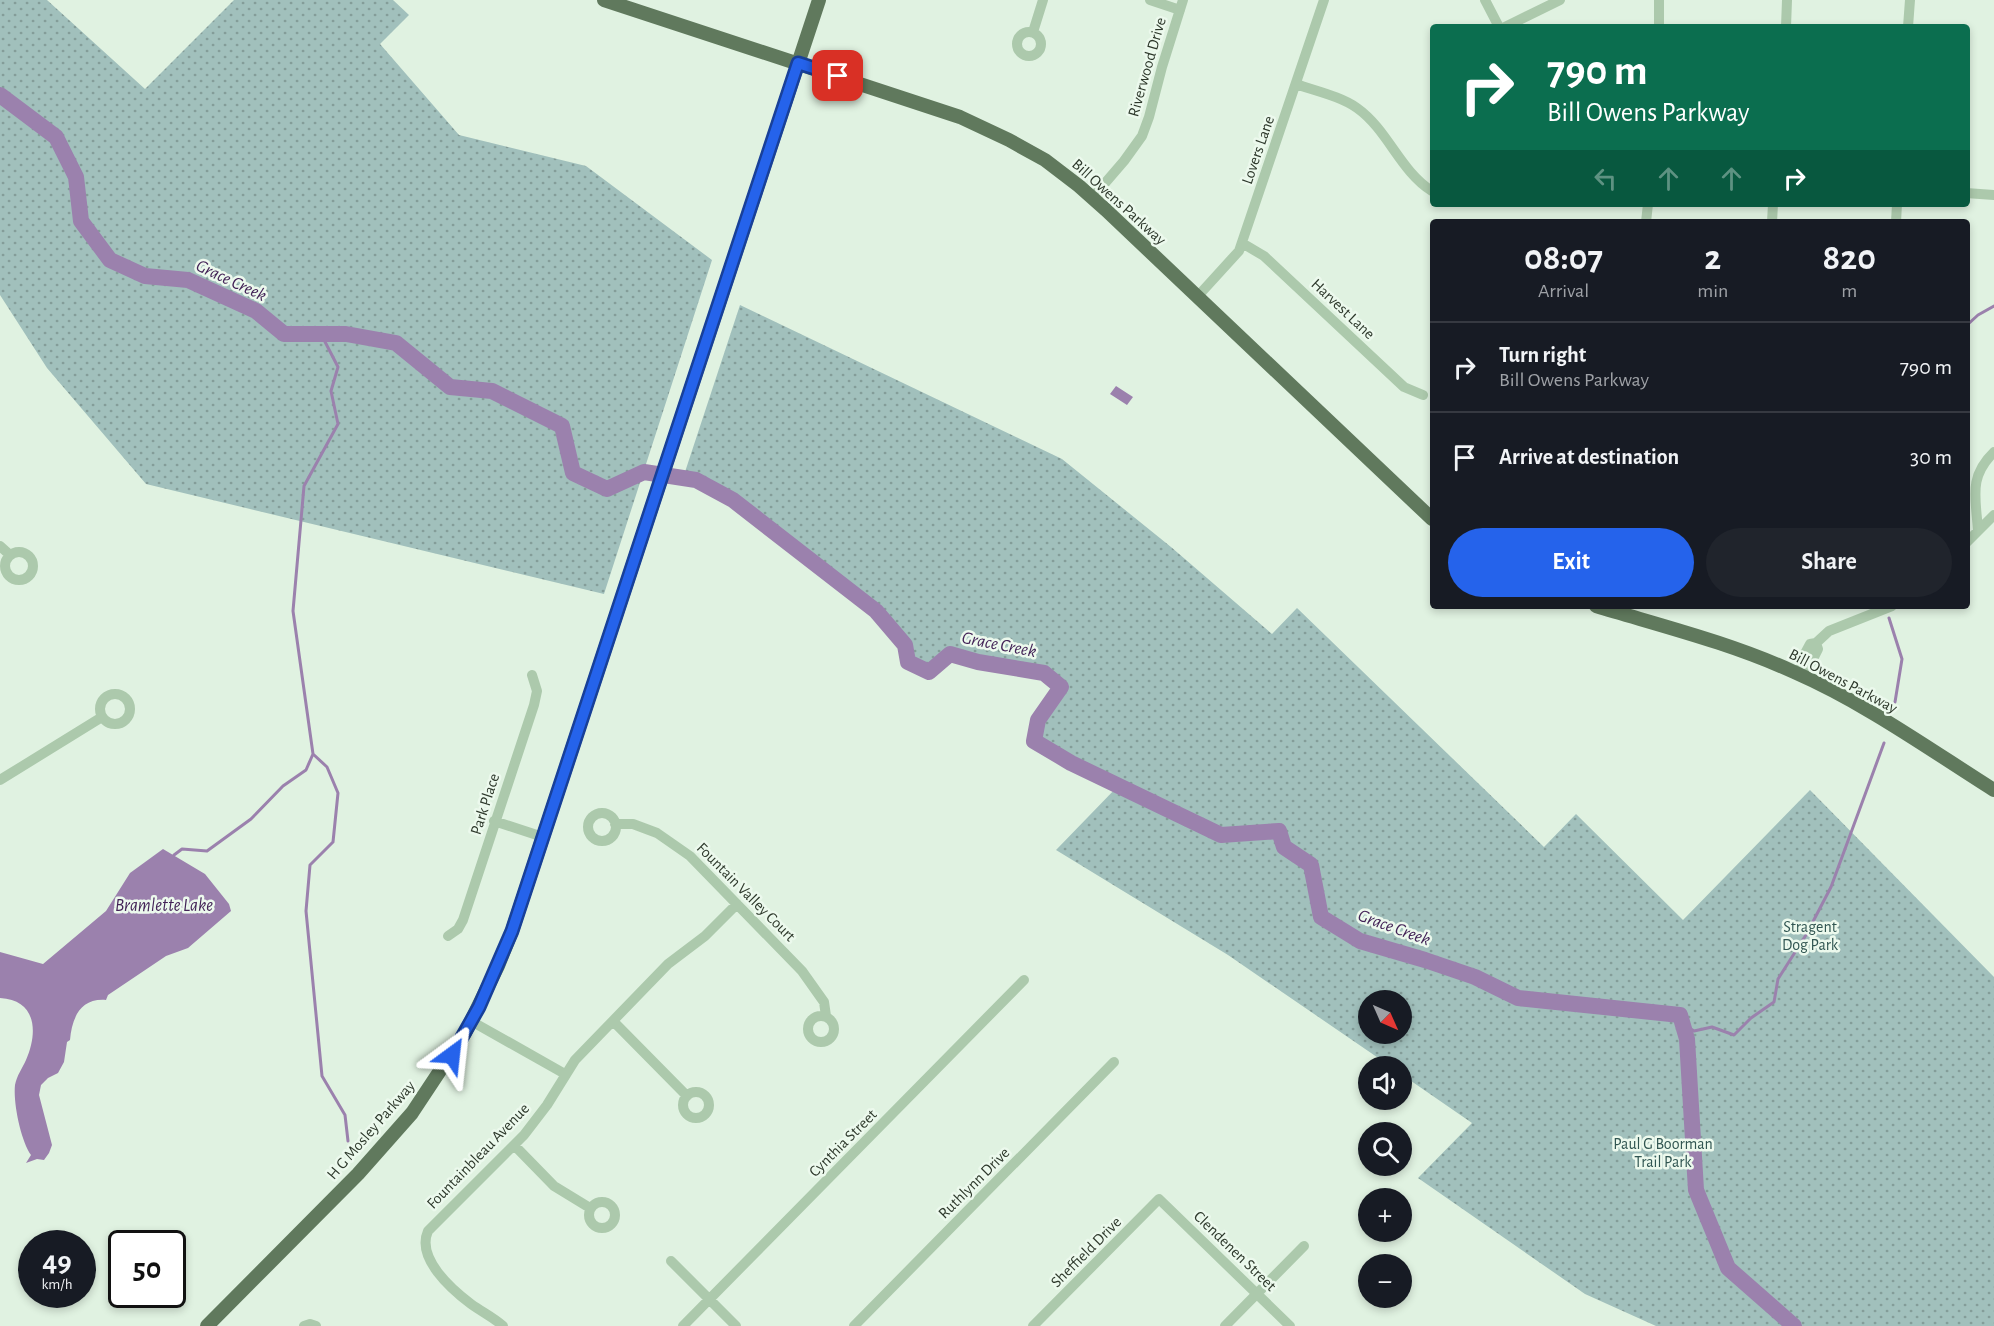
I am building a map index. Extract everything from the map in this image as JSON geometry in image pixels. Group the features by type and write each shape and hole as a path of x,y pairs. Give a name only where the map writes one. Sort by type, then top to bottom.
{"main road":[{"name":"Bill Owens Parkway","path":"604,0 945,112 980,126 1045,160 1093,197 1430,517"},
{"name":"H G Mosley Parkway","path":"207,1326 358,1174 399,1129 452,1055 503,954 819,0"},
{"name":"Bill Owens Parkway","path":"1617,609 1638,612 1799,674 1890,724 1994,790"}],"street":[{"path":"1033,32 1043,0"},
{"path":"1150,0 1181,5"},
{"name":"Lovers Lane","path":"1198,296 1234,257 1242,243 1324,0"},
{"path":"1485,0 1497,24"},
{"path":"1511,24 1560,0"},
{"path":"1659,0 1659,24"},
{"path":"1785,24 1787,0"},
{"path":"1908,24 1910,0"},
{"name":"Riverwood Drive","path":"1093,197 1142,136 1181,5"},
{"path":"1296,84 1357,108 1378,129 1413,175 1430,189"},
{"path":"1970,193 1994,195"},
{"name":"Harvest Lane","path":"1242,243 1264,256 1404,387 1423,395"},
{"path":"1978,531 1976,478 1982,464 1994,452"},
{"path":"1970,539 1994,515"},
{"path":"0,546 10,555"},
{"path":"1799,674 1812,661 1818,649 1816,643 1822,635 1884,609"},
{"name":"Park Place","path":"448,936 461,924 535,699 536,687 532,675"},
{"path":"0,780 102,717"},
{"path":"495,821 543,837"},
{"name":"Fountain Valley Court","path":"615,824 633,824 657,832 690,856 802,970 824,1002 826,1016"},
{"name":"Fountainbleau Avenue","path":"503,1326 456,1290 428,1259 425,1240 431,1227 514,1145 536,1120 575,1060 668,964 705,936 737,904"},
{"name":"Cynthia Street","path":"683,1326 1024,980"},
{"path":"471,1021 566,1074"},
{"path":"613,1021 687,1096"},
{"name":"Ruthlynn Drive","path":"854,1326 1114,1062"},
{"path":"514,1145 546,1179 572,1199 590,1208"},
{"name":"Clendenen Street","path":"1159,1199 1290,1326"},
{"name":"Sheffield Drive","path":"1033,1326 1159,1199"},
{"path":"1225,1326 1304,1246"},
{"path":"671,1261 736,1326"},
{"path":"304,1326 310,1324 315,1326"}],"green space":[{"path":"0,0 47,0 145,89 234,0 393,0 409,15 380,44 459,135 586,166 712,260 604,594 146,484 47,368 0,295"},
{"name":"Paul G Boorman Trail Park","path":"740,305 1062,459 1171,547 1272,634 1297,608 1544,847 1576,814 1683,920 1810,790 1994,977 1994,1326 1656,1326 1585,1294 1418,1178 1472,1123 1412,1082 1412,1056 1375,1056 1228,955 1056,850 1119,785 1071,763 1034,741 1038,720 1061,686 1043,673 978,662 950,654 929,672 908,662 905,645 876,611 733,500 697,480 683,478"}],"water":[{"path":"1116,386 1133,397 1127,405 1110,394"},
{"name":"Bramlette Lake","path":"163,849 205,874 229,904 231,911 188,948 166,956 108,995 106,1000 90,1002 79,1011 75,1017 70,1040 67,1042 64,1062 58,1073 41,1085 39,1095 52,1145 44,1160 37,1159 26,1163 31,1155 18,1122 15,1085 30,1050 33,1029 28,1011 12,1000 0,998 0,952 43,964 106,911 130,873"}],"waterway":[{"name":"Grace Creek","path":"0,95 56,137 76,177 81,221 110,260 145,276 188,280 256,311 284,334 346,334 396,343 450,387 492,391 562,426 573,473 607,489 644,472 696,480 733,500 876,611 905,645 908,662 929,672 950,654 978,662 1044,673 1061,687 1038,720 1034,741 1071,763 1221,835 1279,831 1284,847 1311,865 1321,917 1360,941 1475,977 1518,998 1680,1015 1687,1039 1696,1190 1728,1268 1794,1326"},
{"path":"1970,322 1994,306"},
{"path":"321,334 338,367 331,391 338,424 304,486 293,611 313,754 327,767 338,793 333,842 310,865 306,911 322,1076 345,1115 348,1141"},
{"path":"1889,618 1902,659 1895,702"},
{"path":"1683,1024 1694,1031 1712,1027 1734,1035 1751,1018 1774,1002 1778,979 1806,935 1831,887 1884,743"},
{"path":"174,855 182,849 207,851 251,819 283,786 306,770 313,754"}],"route":[{"path":"452,1055 479,1007 512,931 798,63 838,76"}],"park label":[{"name":"Stragent Dog Park","path":"1810,936"}]}
